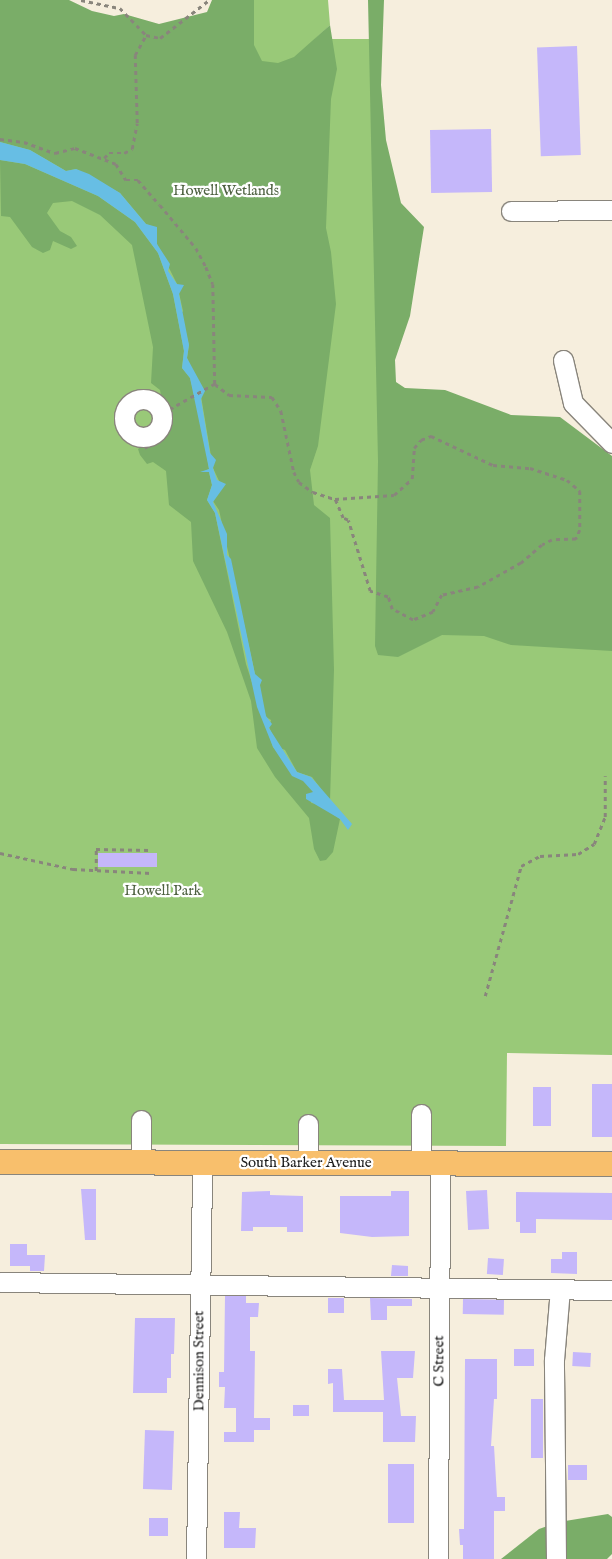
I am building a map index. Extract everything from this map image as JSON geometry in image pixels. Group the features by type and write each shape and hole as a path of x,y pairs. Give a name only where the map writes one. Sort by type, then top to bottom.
{"main road":[{"name":"South Barker Avenue","path":"0,1162 612,1164"}],"street":[{"path":"511,211 612,210"},
{"path":"563,360 573,403 612,443"},
{"name":"C Street","path":"421,1114 431,1163 440,1286 438,1559"},
{"path":"141,1120 141,1162"},
{"path":"308,1124 308,1163"},
{"name":"Dennison Street","path":"196,1559 202,1162"},
{"path":"0,1282 440,1286 612,1290"},
{"path":"556,1559 554,1360 560,1289"}],"path":[{"path":"81,0 120,8 146,35 160,38 209,0"},
{"path":"104,158 109,153 124,153 132,149 137,123 135,55 146,35"},
{"path":"0,139 24,142 55,153 75,148 116,164 126,180 138,180 196,248 213,284 215,384"},
{"path":"138,442 145,448 155,444 168,429 168,410 215,384"},
{"path":"215,384 229,395 272,397 280,411 299,482 313,492 335,499 394,495 407,487 412,480 414,448 421,440 431,436 494,465 530,468 566,480 580,491 580,530 576,539 552,540 542,545 521,563 478,587 442,595 433,612 414,620 392,610 388,596 370,592 348,520 343,518 335,499"},
{"path":"485,996 521,866 540,856 578,854 594,844 605,817 605,776"},
{"path":"96,871 96,849 150,850"},
{"path":"0,853 73,869 151,872"}],"green space":[{"path":"0,0 134,40 253,39 254,0 328,0 330,25 315,39 375,39 385,416 612,648 612,1055 507,1053 506,1146 0,1144"},
{"name":"Howell Wetlands","path":"0,0 69,0 92,11 114,16 124,14 159,24 207,12 212,0 254,0 254,45 262,61 278,63 294,57 330,25 337,69 331,99 326,228 331,252 336,304 318,446 310,470 314,505 330,518 334,670 330,801 312,777 297,772 285,750 278,747 269,727 271,720 266,717 255,674 219,510 213,501 220,483 213,468 199,384 187,358 189,345 181,314 183,311 177,284 157,244 157,228 146,224 120,193 76,169 66,171 30,150 0,142"},
{"path":"368,0 384,0 381,85 386,140 401,203 424,227 410,316 395,360 396,382 405,388 445,390 511,415 560,417 612,456 612,651 511,645 484,636 442,635 398,657 378,655 375,646 378,461"},
{"path":"0,160 25,164 98,196 135,222 158,253 173,294 184,351 182,368 190,378 202,425 209,469 203,472 209,472 212,485 207,500 215,513 246,664 273,747 314,792 311,803 318,804 340,819 333,852 326,860 320,861 314,849 309,818 275,777 257,748 251,701 227,632 193,561 191,522 169,505 166,471 153,462 147,464 138,449 164,429 165,416 160,390 151,383 153,347 132,245 100,215 72,201 53,203 47,213 60,231 71,237 77,246 71,249 53,241 50,250 43,253 32,247 10,217 1,216"},
{"path":"608,1514 612,1517 612,1554 607,1559 501,1559 539,1529 559,1522"}],"water":[{"path":"0,142 30,150 66,171 76,169 89,174 120,193 146,224 157,227 157,244 170,264 168,271 177,284 184,285 179,294 189,345 187,358 205,391 201,399 210,453 216,460 213,468 217,480 226,484 213,502 227,534 227,555 231,559 255,674 262,680 260,685 266,716 272,724 269,728 297,772 311,777 352,824 348,830 340,819 306,799 306,794 313,792 303,781 292,776 273,747 257,707 215,513 207,500 212,485 209,472 200,472 209,469 190,378 182,368 184,351 173,294 158,253 135,222 98,196 25,164 0,160"}],"building":[{"path":"577,46 581,155 541,156 537,47"},
{"path":"491,129 492,192 431,193 430,130"},
{"path":"98,853 157,853 157,867 98,867"},
{"path":"592,1084 612,1084 612,1137 592,1137"},
{"path":"533,1087 551,1087 551,1126 533,1126"},
{"path":"81,1189 96,1189 96,1240 85,1240"},
{"path":"487,1190 489,1229 468,1230 466,1191"},
{"path":"270,1191 270,1195 303,1196 303,1232 287,1232 287,1227 253,1227 253,1231 241,1231 242,1192"},
{"path":"391,1191 409,1191 409,1236 372,1237 340,1233 340,1196 391,1196"},
{"path":"516,1192 612,1193 612,1220 536,1219 536,1233 520,1233 520,1222 516,1222"},
{"path":"10,1244 27,1244 27,1255 45,1255 44,1271 30,1271 30,1266 10,1266"},
{"path":"562,1252 577,1252 577,1274 551,1273 551,1259 562,1259"},
{"path":"488,1258 504,1259 503,1275 487,1274"},
{"path":"392,1265 408,1266 408,1276 391,1276"},
{"path":"225,1296 246,1296 246,1303 259,1303 258,1317 250,1317 250,1351 255,1351 254,1418 270,1418 270,1430 254,1430 254,1442 224,1442 224,1432 236,1432 236,1408 224,1408 225,1387 219,1387 219,1372 224,1372"},
{"path":"328,1298 344,1298 344,1313 328,1313"},
{"path":"370,1298 412,1299 412,1306 387,1306 387,1320 371,1320"},
{"path":"463,1299 504,1300 504,1315 463,1314"},
{"path":"135,1318 175,1318 174,1354 171,1354 171,1378 167,1378 167,1393 133,1393"},
{"path":"514,1349 534,1349 534,1366 514,1366"},
{"path":"381,1351 415,1351 413,1378 397,1378 401,1416 416,1416 415,1442 383,1442 383,1412 333,1412 333,1383 328,1384 328,1369 342,1369 344,1400 384,1400"},
{"path":"573,1352 591,1353 590,1367 572,1366"},
{"path":"465,1359 497,1359 497,1399 494,1399 491,1446 494,1446 497,1497 505,1497 505,1511 494,1511 494,1559 463,1559 463,1545 460,1545 459,1529 464,1529"},
{"path":"531,1399 543,1399 543,1458 531,1458"},
{"path":"293,1405 309,1405 309,1416 293,1416"},
{"path":"145,1430 174,1431 172,1490 143,1489"},
{"path":"388,1464 414,1464 414,1523 388,1523"},
{"path":"568,1465 587,1465 587,1480 568,1480"},
{"path":"224,1512 240,1512 239,1528 256,1528 255,1548 224,1548"},
{"path":"149,1518 168,1518 168,1536 149,1536"}],"park label":[{"name":"Howell Park","path":"163,891"}]}
